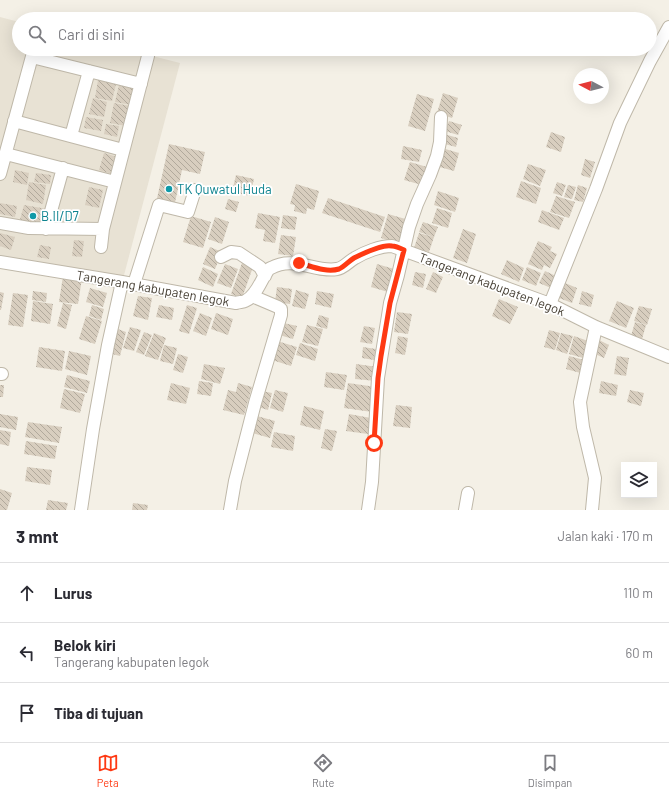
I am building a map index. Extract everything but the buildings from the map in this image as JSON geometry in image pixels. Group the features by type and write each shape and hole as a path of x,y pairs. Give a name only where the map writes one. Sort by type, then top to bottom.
{"street":[{"path":"657,48 669,26"},
{"path":"0,174 7,136 32,56"},
{"path":"42,56 89,71 141,84"},
{"path":"101,247 103,229 148,56"},
{"path":"550,304 596,189 620,123 653,56"},
{"path":"71,136 89,71"},
{"path":"368,510 372,482 378,378 390,303 409,226 437,156 440,142 441,118"},
{"path":"7,136 71,136 123,150"},
{"path":"7,136 63,168 115,182"},
{"path":"46,229 63,168"},
{"path":"134,284 159,205 188,212 195,190"},
{"path":"0,222 29,228 103,229"},
{"name":"Tangerang kabupaten legok","path":"0,262 134,284 236,303 245,301 252,296 270,268 281,264 299,263 322,269 339,269 356,257 385,246 392,246 550,304 596,327 669,357"},
{"path":"222,257 231,252 239,253 260,267 265,276"},
{"path":"81,510 93,429 108,345 122,282"},
{"path":"230,510 235,481 255,403 281,315 281,309 278,306 252,296"},
{"path":"592,510 595,478 583,426 580,402 596,327"},
{"path":"465,510 468,493"}],"shaded area":[{"path":"0,17 12,20 12,56 152,56 180,63 123,279 0,263"}],"place":[{"name":"TK Quwatul Huda","path":"169,189"},
{"name":"B.II/D7","path":"33,216"}],"route":[{"path":"299,263 331,270 339,269 356,257 385,246 392,246 404,250 390,303 381,356 378,378 374,443"}]}
